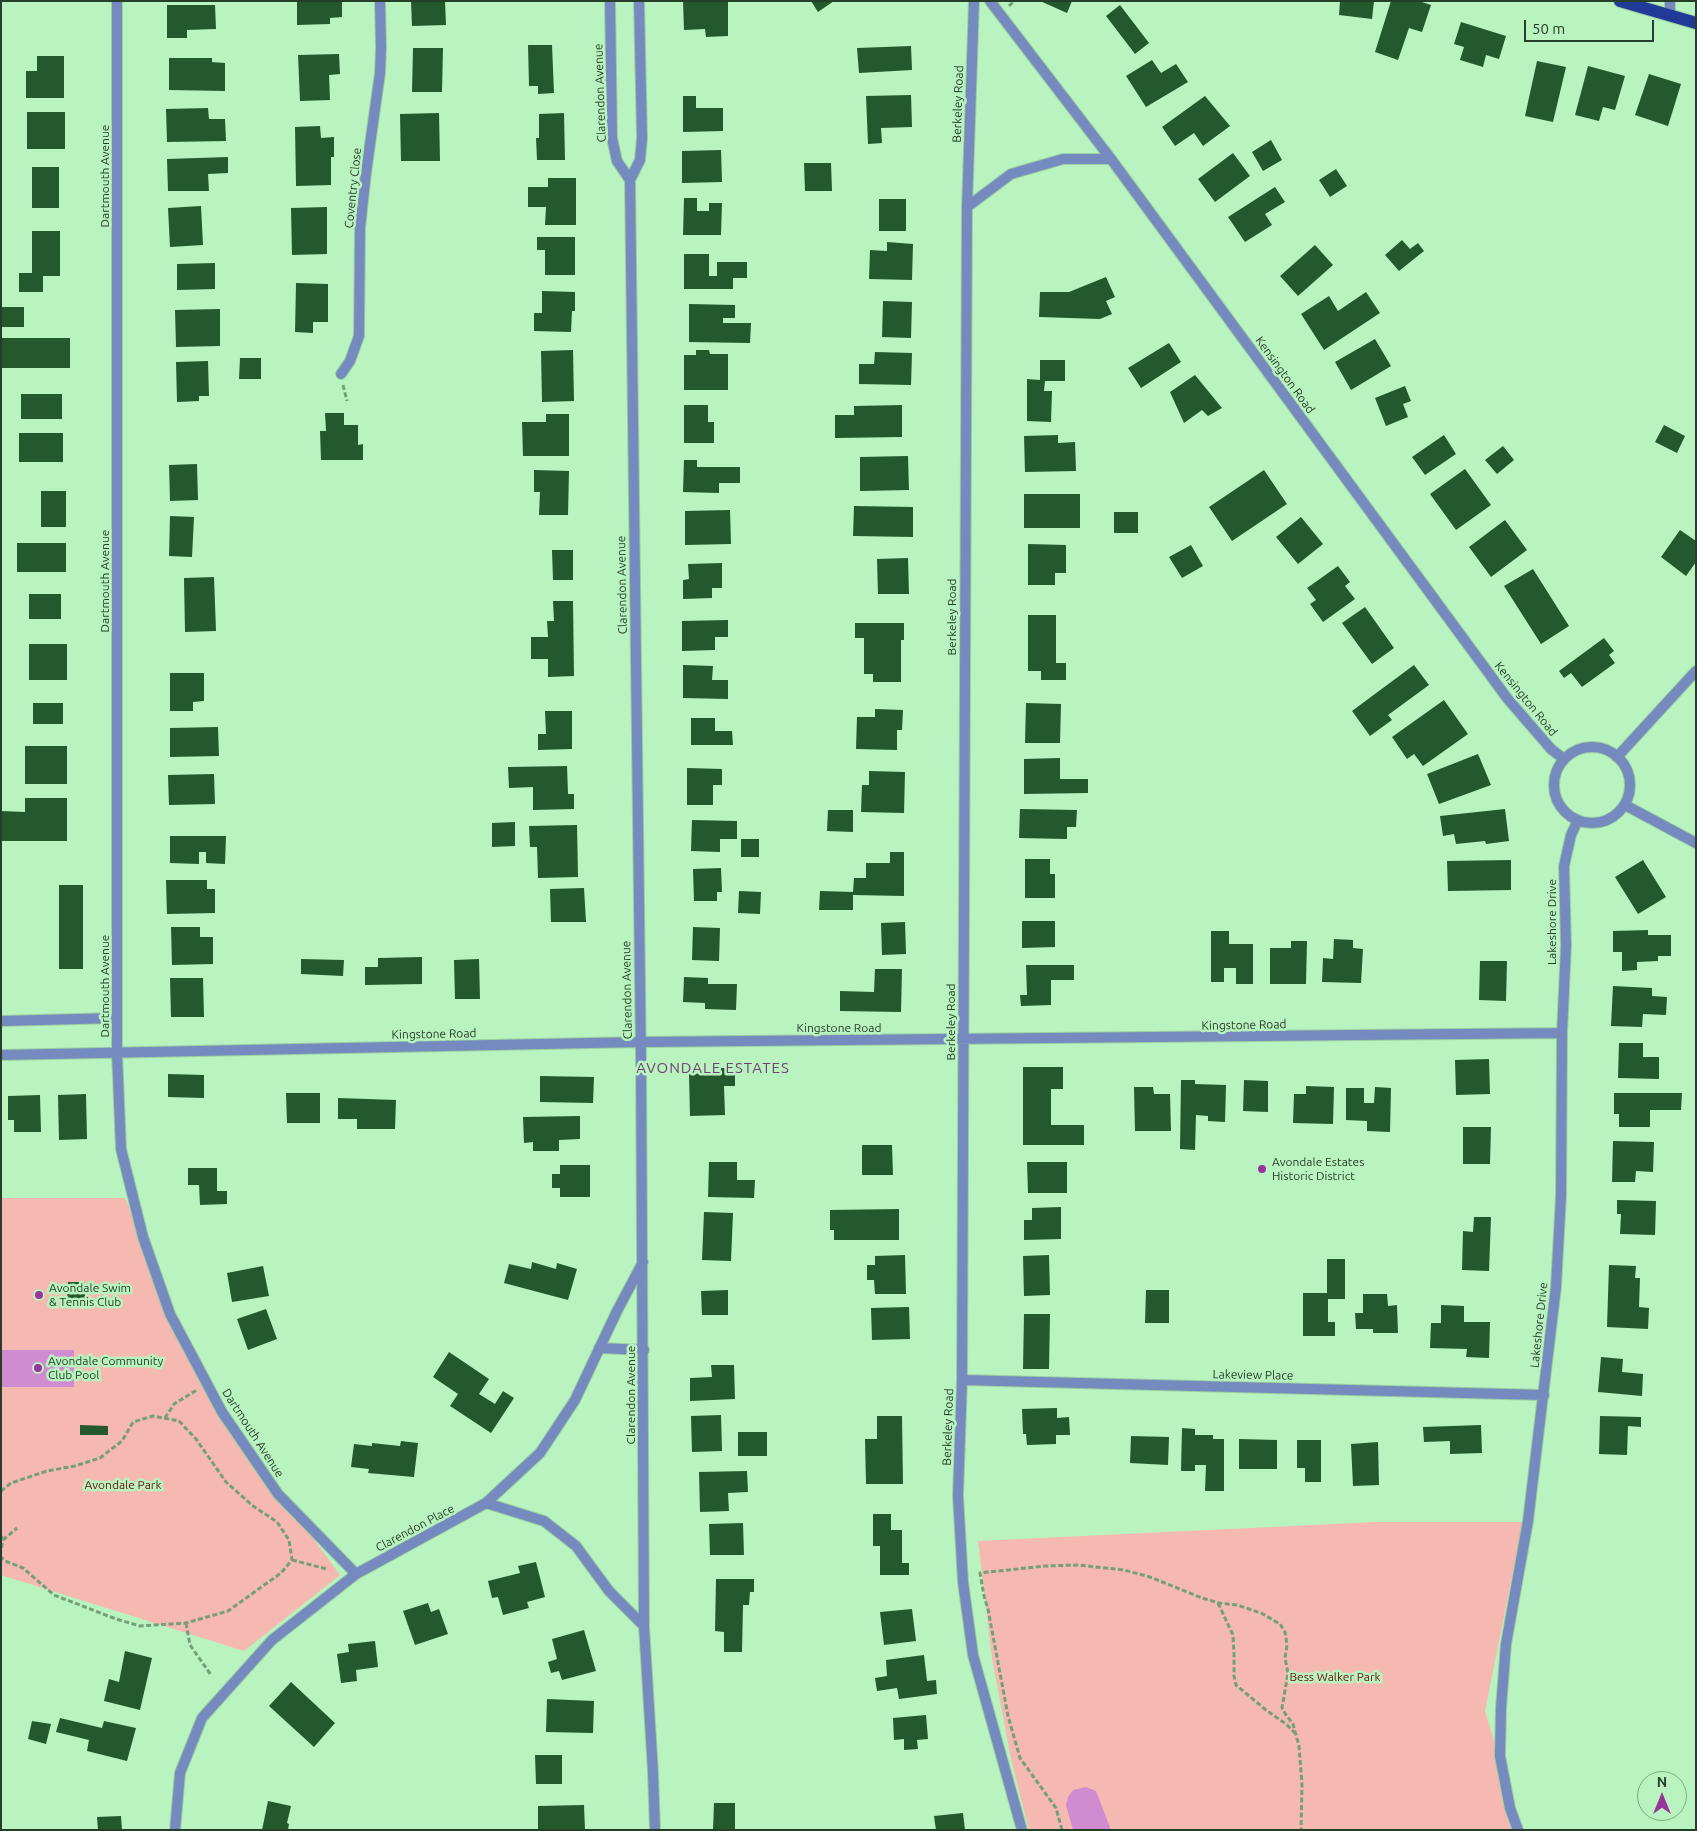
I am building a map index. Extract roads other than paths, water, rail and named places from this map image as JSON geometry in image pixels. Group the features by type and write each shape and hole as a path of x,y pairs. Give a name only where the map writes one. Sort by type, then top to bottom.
{"main road":[{"path":"1620,1 1696,23"}],"street":[{"name":"Dartmouth Avenue","path":"117,1 117,1053 121,1149 143,1237 170,1314 207,1385 222,1412 278,1494 356,1574"},
{"name":"Coventry Close","path":"340,374 350,361 359,336 360,228 380,73 380,1"},
{"name":"Clarendon Avenue","path":"610,1 612,138 617,161 630,180"},
{"name":"Clarendon Avenue","path":"639,1 640,160 630,180 644,1350 644,1626 653,1772 654,1830"},
{"name":"Berkeley Road","path":"974,1 967,207 962,1380 958,1496 963,1582 973,1655 1022,1830"},
{"name":"Kensington Road","path":"990,1 1111,159 1507,698 1551,749 1564,759"},
{"path":"1670,1 1670,16"},
{"path":"967,207 1011,174 1062,158 1111,159"},
{"path":"1617,757 1696,671"},
{"path":"1590,747 1607,750 1617,757 1625,767 1630,779 1629,792 1625,804 1614,816 1599,822 1588,823 1567,814 1559,805 1555,794 1555,776 1564,759 1573,752 1590,747"},
{"path":"1625,804 1696,842"},
{"name":"Lakeshore Drive","path":"1518,1830 1510,1808 1500,1756 1501,1708 1506,1644 1528,1521 1556,1287 1561,1196 1562,1033 1566,946 1564,866 1571,835 1578,820"},
{"path":"1,1021 117,1018"},
{"name":"Kingstone Road","path":"1,1055 640,1042 1562,1033"},
{"name":"Clarendon Place","path":"356,1574 486,1503 540,1452 575,1400 643,1261"},
{"path":"599,1348 644,1350"},
{"name":"Lakeview Place","path":"962,1380 1544,1395"},
{"path":"486,1503 544,1521 576,1546 609,1591 644,1626"},
{"path":"175,1830 180,1773 202,1718 272,1640 356,1574"}],"place":[{"name":"Avondale Estates Historic District","path":"1262,1169"},
{"name":"Avondale Swim & Tennis Club","path":"39,1295"},
{"name":"Avondale Community Club Pool","path":"38,1368"}],"district":[{"name":"AVONDALE ESTATES","path":"713,1068"}],"park label":[{"name":"Avondale Park","path":"123,1485"},
{"name":"Bess Walker Park","path":"1335,1677"}]}
